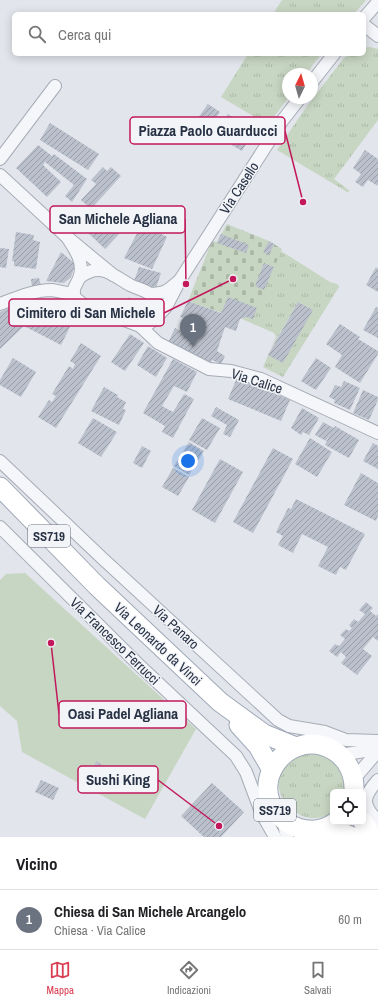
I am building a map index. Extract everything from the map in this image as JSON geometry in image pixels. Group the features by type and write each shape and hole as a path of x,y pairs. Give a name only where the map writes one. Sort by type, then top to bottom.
{"main road":[{"name":"Via Leonardo da Vinci","path":"0,487 97,586 220,702 258,746 272,770"},
{"name":"Via Leonardo da Vinci","path":"0,502 97,586"},
{"name":"Via Leonardo da Vinci","path":"220,702 264,734 296,747"},
{"name":"SS719","path":"352,837 322,829 294,826 285,828 274,809 269,796 268,783 275,764 284,754 296,747 316,744 329,748 340,755 349,766 354,786"},
{"path":"365,825 373,837"}],"street":[{"path":"366,16 378,2"},
{"path":"366,27 378,36"},
{"path":"318,74 332,56"},
{"path":"0,159 55,86"},
{"name":"Via Casello","path":"154,320 166,307 180,280 282,121 295,104"},
{"path":"0,175 67,237 113,275"},
{"path":"67,237 81,264 80,277"},
{"path":"96,269 113,275 150,294 156,303 156,307 154,320 150,324 140,326 79,302 75,298 74,294 76,282 80,277 96,269"},
{"name":"Via Casello","path":"150,294 161,294 168,291 180,280"},
{"path":"0,304 28,294 51,290 74,294"},
{"name":"Via Calice","path":"140,326 158,343 209,369 231,370 261,379 378,432"},
{"name":"Via Panaro","path":"0,461 102,558 278,720 289,726 325,732 346,740 378,741"},
{"name":"Via Francesco Ferrucci","path":"0,527 138,664 236,756 246,772 261,812 275,837"},
{"path":"340,755 378,750"},
{"path":"354,786 378,750"},
{"path":"378,780 370,789 365,801 368,810 378,821"}],"path":[{"path":"110,314 111,310 136,294 138,289"}],"green space":[{"path":"282,0 366,0 356,12 274,12"},
{"path":"366,48 378,49 378,120 334,179 350,191 347,192 277,150 309,104 318,104 318,92 344,58 346,56 366,56"},
{"path":"247,56 320,56 310,68 282,68 282,104 284,104 268,125 221,97"},
{"path":"227,224 269,241 282,249 253,319 247,317 240,319 188,301 212,241 217,242"},
{"path":"281,251 330,282 337,284 339,287 283,377 263,367 269,353 313,310 298,302 271,350 276,337 274,333 242,319 247,317 252,319"},
{"path":"25,573 196,729 145,819 22,752 17,721 0,706 0,580 6,574"},
{"path":"307,754 316,754 330,759 339,769 345,789 330,789 330,814 317,818 303,816 291,809 282,798 279,786 281,773 290,762"}],"building":[{"path":"208,104 220,112 209,128 197,119"},
{"path":"228,114 254,131 242,151 215,135"},
{"path":"50,123 99,154 88,170 40,140"},
{"path":"38,145 52,156 54,154 87,179 72,202 65,196 74,185 45,162 43,165 61,182 47,197 16,168"},
{"path":"365,150 378,159 378,186 368,180 363,187 355,182 361,174 353,168"},
{"path":"103,167 107,171 111,167 121,176 91,209 81,200 96,184 91,180"},
{"path":"102,213 121,232 105,249 85,230"},
{"path":"142,224 167,237 152,269 124,258"},
{"path":"16,232 34,235 33,240 40,242 36,269 14,266 14,261 12,261"},
{"path":"221,234 249,245 246,253 217,243"},
{"path":"269,241 274,244 269,255 263,252"},
{"path":"0,248 9,249 6,268 0,267"},
{"path":"61,252 74,263 71,277 64,283 46,281"},
{"path":"264,263 274,267 264,290 255,286"},
{"path":"139,267 161,273 156,288 134,281"},
{"path":"376,267 378,269 378,292 366,285"},
{"path":"39,278 41,286 32,287 31,279"},
{"path":"228,297 257,308 253,319 247,317 240,319 236,331 225,327 217,351 225,356 221,364 212,360 210,366 167,345 175,328 189,335 195,321 180,317 188,301 221,313"},
{"path":"25,302 36,303 73,321 61,345 24,326 0,349 0,312"},
{"path":"298,302 313,310 283,363 268,355"},
{"path":"376,307 378,308 378,338 363,330"},
{"path":"340,324 360,337 358,339 378,351 378,354 360,383 335,367 342,355 326,344"},
{"path":"130,334 144,343 125,371 111,362"},
{"path":"81,343 101,356 56,428 38,417 49,400 52,402 56,396 52,394 69,366 73,369 75,364 70,361"},
{"path":"148,346 167,358 156,377 137,365"},
{"path":"13,358 36,372 21,397 0,385 0,380"},
{"path":"316,358 331,368 316,390 301,381"},
{"path":"173,359 197,372 187,392 174,386 162,406 173,412 184,394 194,399 173,438 162,432 165,426 143,413"},
{"path":"237,378 290,400 281,421 228,399"},
{"path":"344,381 360,388 350,410 334,403 335,400 329,397 335,385 341,387"},
{"path":"104,387 118,395 117,397 126,402 123,409 126,410 119,425 91,411"},
{"path":"363,390 378,397 369,420 353,413"},
{"path":"216,407 239,420 230,437 223,434 227,425 211,416"},
{"path":"302,408 319,418 309,435 303,432 301,435 291,428"},
{"path":"93,418 117,432 101,457 78,443"},
{"path":"202,418 220,428 207,450 189,440"},
{"path":"323,422 334,428 335,426 359,440 349,458 325,445 330,434 326,441 315,435"},
{"path":"310,438 332,452 317,477 295,464"},
{"path":"189,442 204,451 189,475 174,466"},
{"path":"373,443 378,446 378,469 363,461"},
{"path":"142,446 151,451 142,468 133,463"},
{"path":"273,448 293,459 253,533 233,522"},
{"path":"220,459 243,472 215,523 192,510"},
{"path":"173,468 189,477 178,496 162,487"},
{"path":"361,473 378,483 378,516 376,521 344,505"},
{"path":"296,499 365,534 346,570 340,567 336,575 318,566 328,547 302,534 293,553 278,545 283,536 276,532 288,508 291,509"},
{"path":"366,602 373,608 370,611 376,616 378,614 378,641 373,637 363,649 372,656 357,675 341,663 346,657 341,652 337,657 329,651 335,644 339,646 345,639 340,635 346,629 349,631 352,628 349,625 354,619 358,622 365,614 359,610"},
{"path":"97,761 115,775 106,787 88,773"},
{"path":"41,780 59,788 53,800 35,792"},
{"path":"212,783 244,812 221,837 204,837 181,816"}],"place":[{"name":"Piazza Paolo Guarducci","path":"303,202"},
{"name":"Cimitero di San Michele","path":"233,279"},
{"name":"San Michele Agliana","path":"186,284"},
{"name":"Chiesa di San Michele Arcangelo","path":"193,347"},
{"name":"Oasi Padel Agliana","path":"51,643"},
{"name":"Sushi King","path":"219,826"}]}
